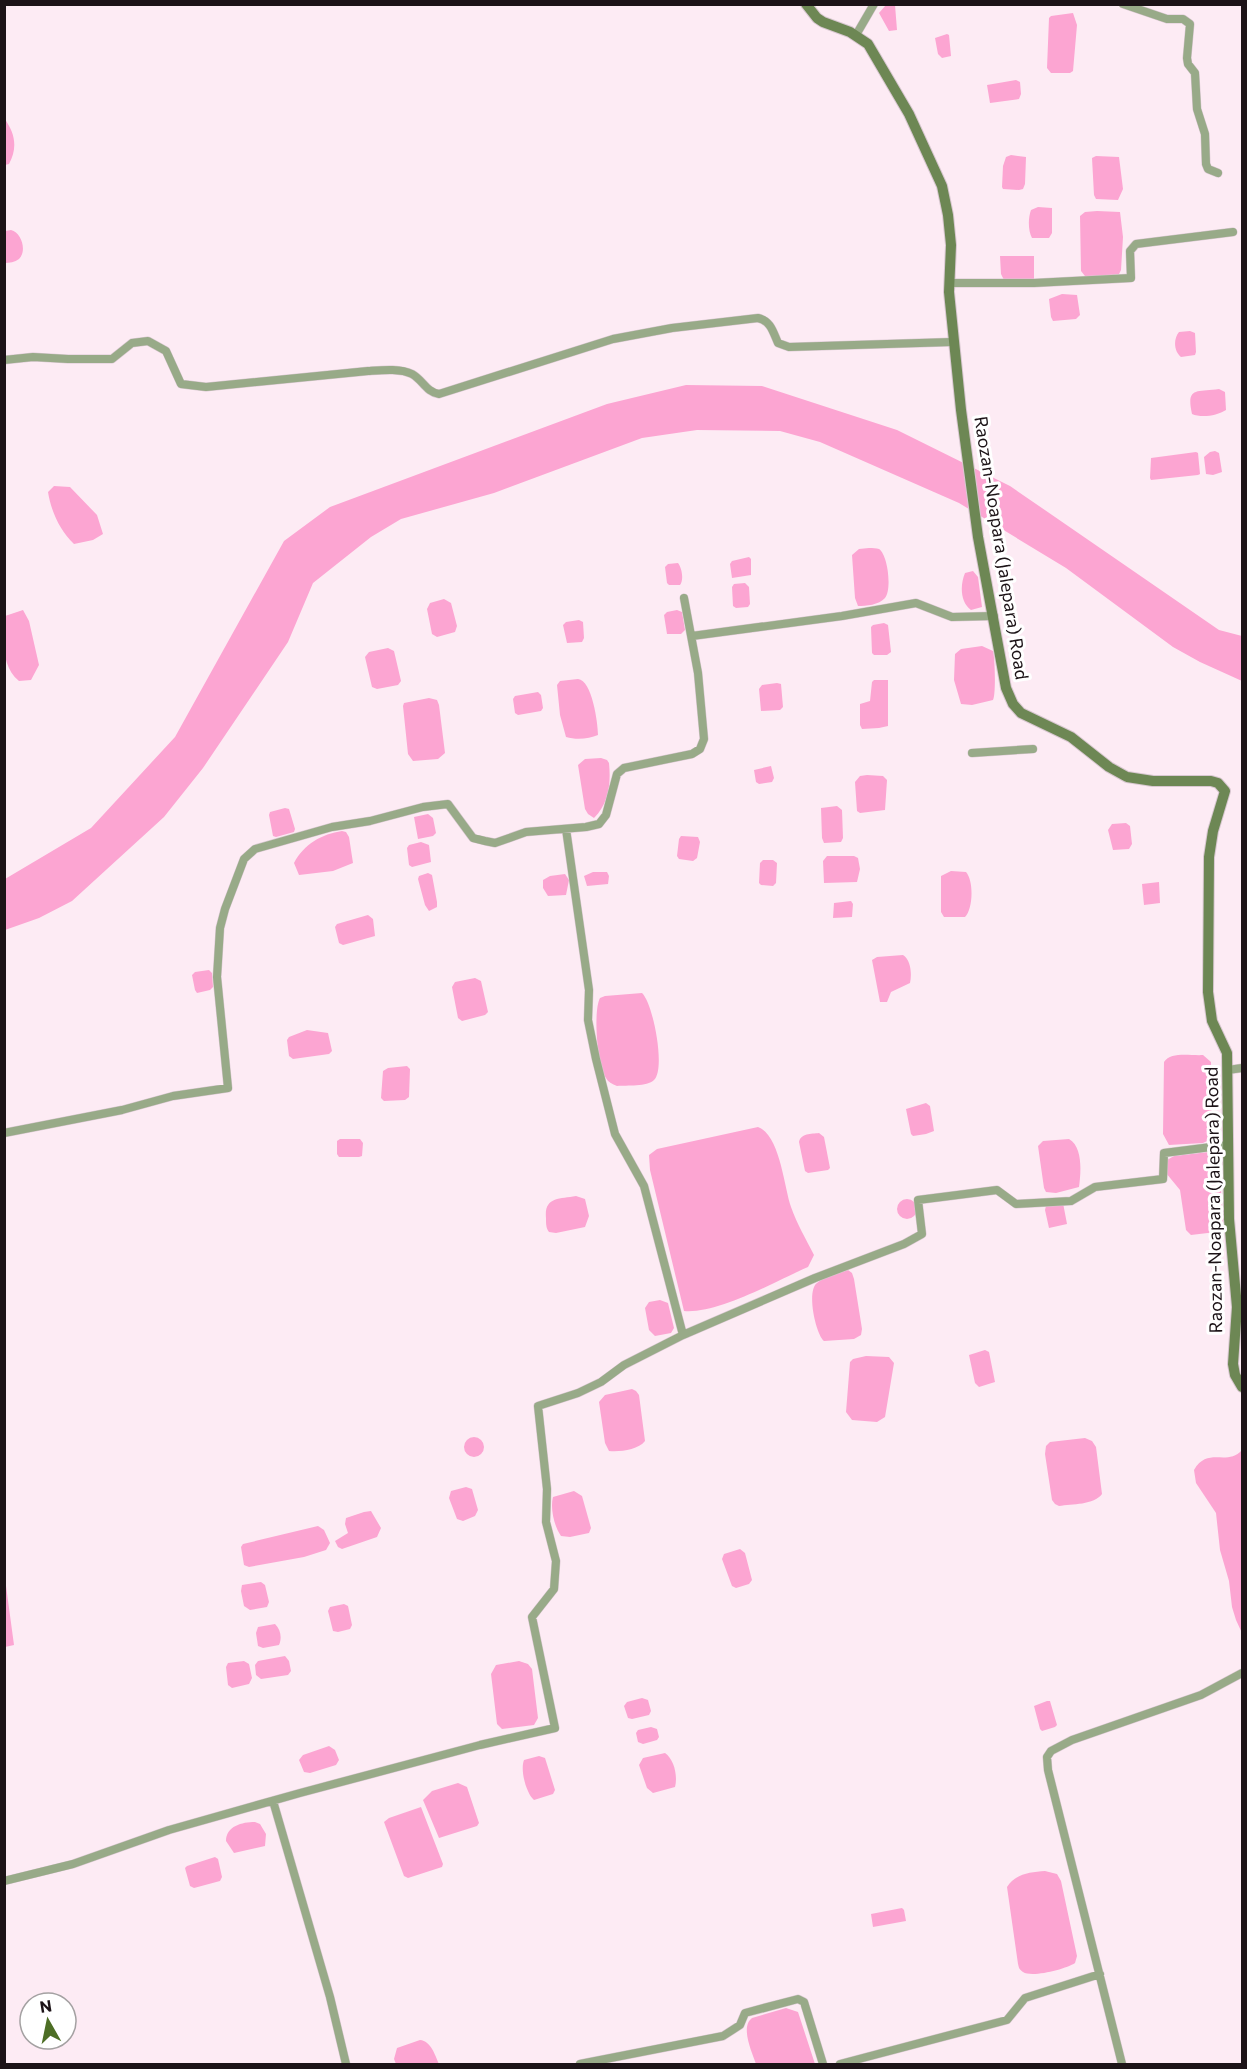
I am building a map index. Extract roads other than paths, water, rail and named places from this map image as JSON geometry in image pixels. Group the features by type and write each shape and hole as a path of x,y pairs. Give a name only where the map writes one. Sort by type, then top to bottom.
{"main road":[{"name":"Raozan-Noapara (Jalepara) Road","path":"806,4 823,22 856,35 868,44 891,82 929,155 942,186 951,245 949,283 952,342 978,537 1006,688 1012,704 1021,713 1071,737 1109,767 1126,777 1153,781 1211,781 1223,787 1224,796 1213,831 1209,857 1208,992 1212,1021 1226,1048 1228,1070 1229,1219 1237,1307 1233,1364 1235,1375 1242,1387"}],"street":[{"path":"856,35 874,4"},
{"path":"1124,4 1167,19 1183,19 1190,24 1187,58 1195,74 1197,109 1205,134 1206,164 1208,169 1218,173"},
{"path":"949,283 1034,283 1131,278 1130,251 1136,244 1233,232"},
{"path":"4,360 33,357 112,358 132,343 148,341 166,351 181,384 206,387 369,370 396,370 411,373 427,389 439,394 613,339 717,322 758,318 764,320 768,322 778,343 789,347 952,342"},
{"path":"4,1133 122,1110 173,1096 228,1088 217,977 220,928 244,859 255,849 332,827 370,821 423,807 448,804 473,838 495,843 526,832 586,827 599,824 606,815 617,774 624,768 692,754 700,749 704,739 698,674 684,598"},
{"path":"692,636 842,616 916,603 952,617 994,616"},
{"path":"972,753 1033,749"},
{"path":"566,829 589,990 588,1020 596,1059 615,1134 644,1186 683,1335"},
{"path":"1228,1070 1242,1068"},
{"path":"4,1881 73,1864 170,1830 273,1801 469,1748 555,1728 532,1617 554,1589 556,1561 546,1522 547,1489 538,1406 578,1393 601,1382 624,1365 683,1335 815,1278 904,1244 922,1234 918,1200 997,1190 1016,1204 1071,1201 1095,1187 1163,1179 1164,1153 1227,1145"},
{"path":"1122,2064 1048,1770 1047,1757 1051,1751 1072,1740 1201,1695 1242,1673"},
{"path":"273,1801 330,1997 346,2064"},
{"path":"840,2064 1007,2020 1025,1998 1100,1974"},
{"path":"580,2064 723,2036 740,2025 745,2013 798,1999 804,2002 823,2064"}]}
